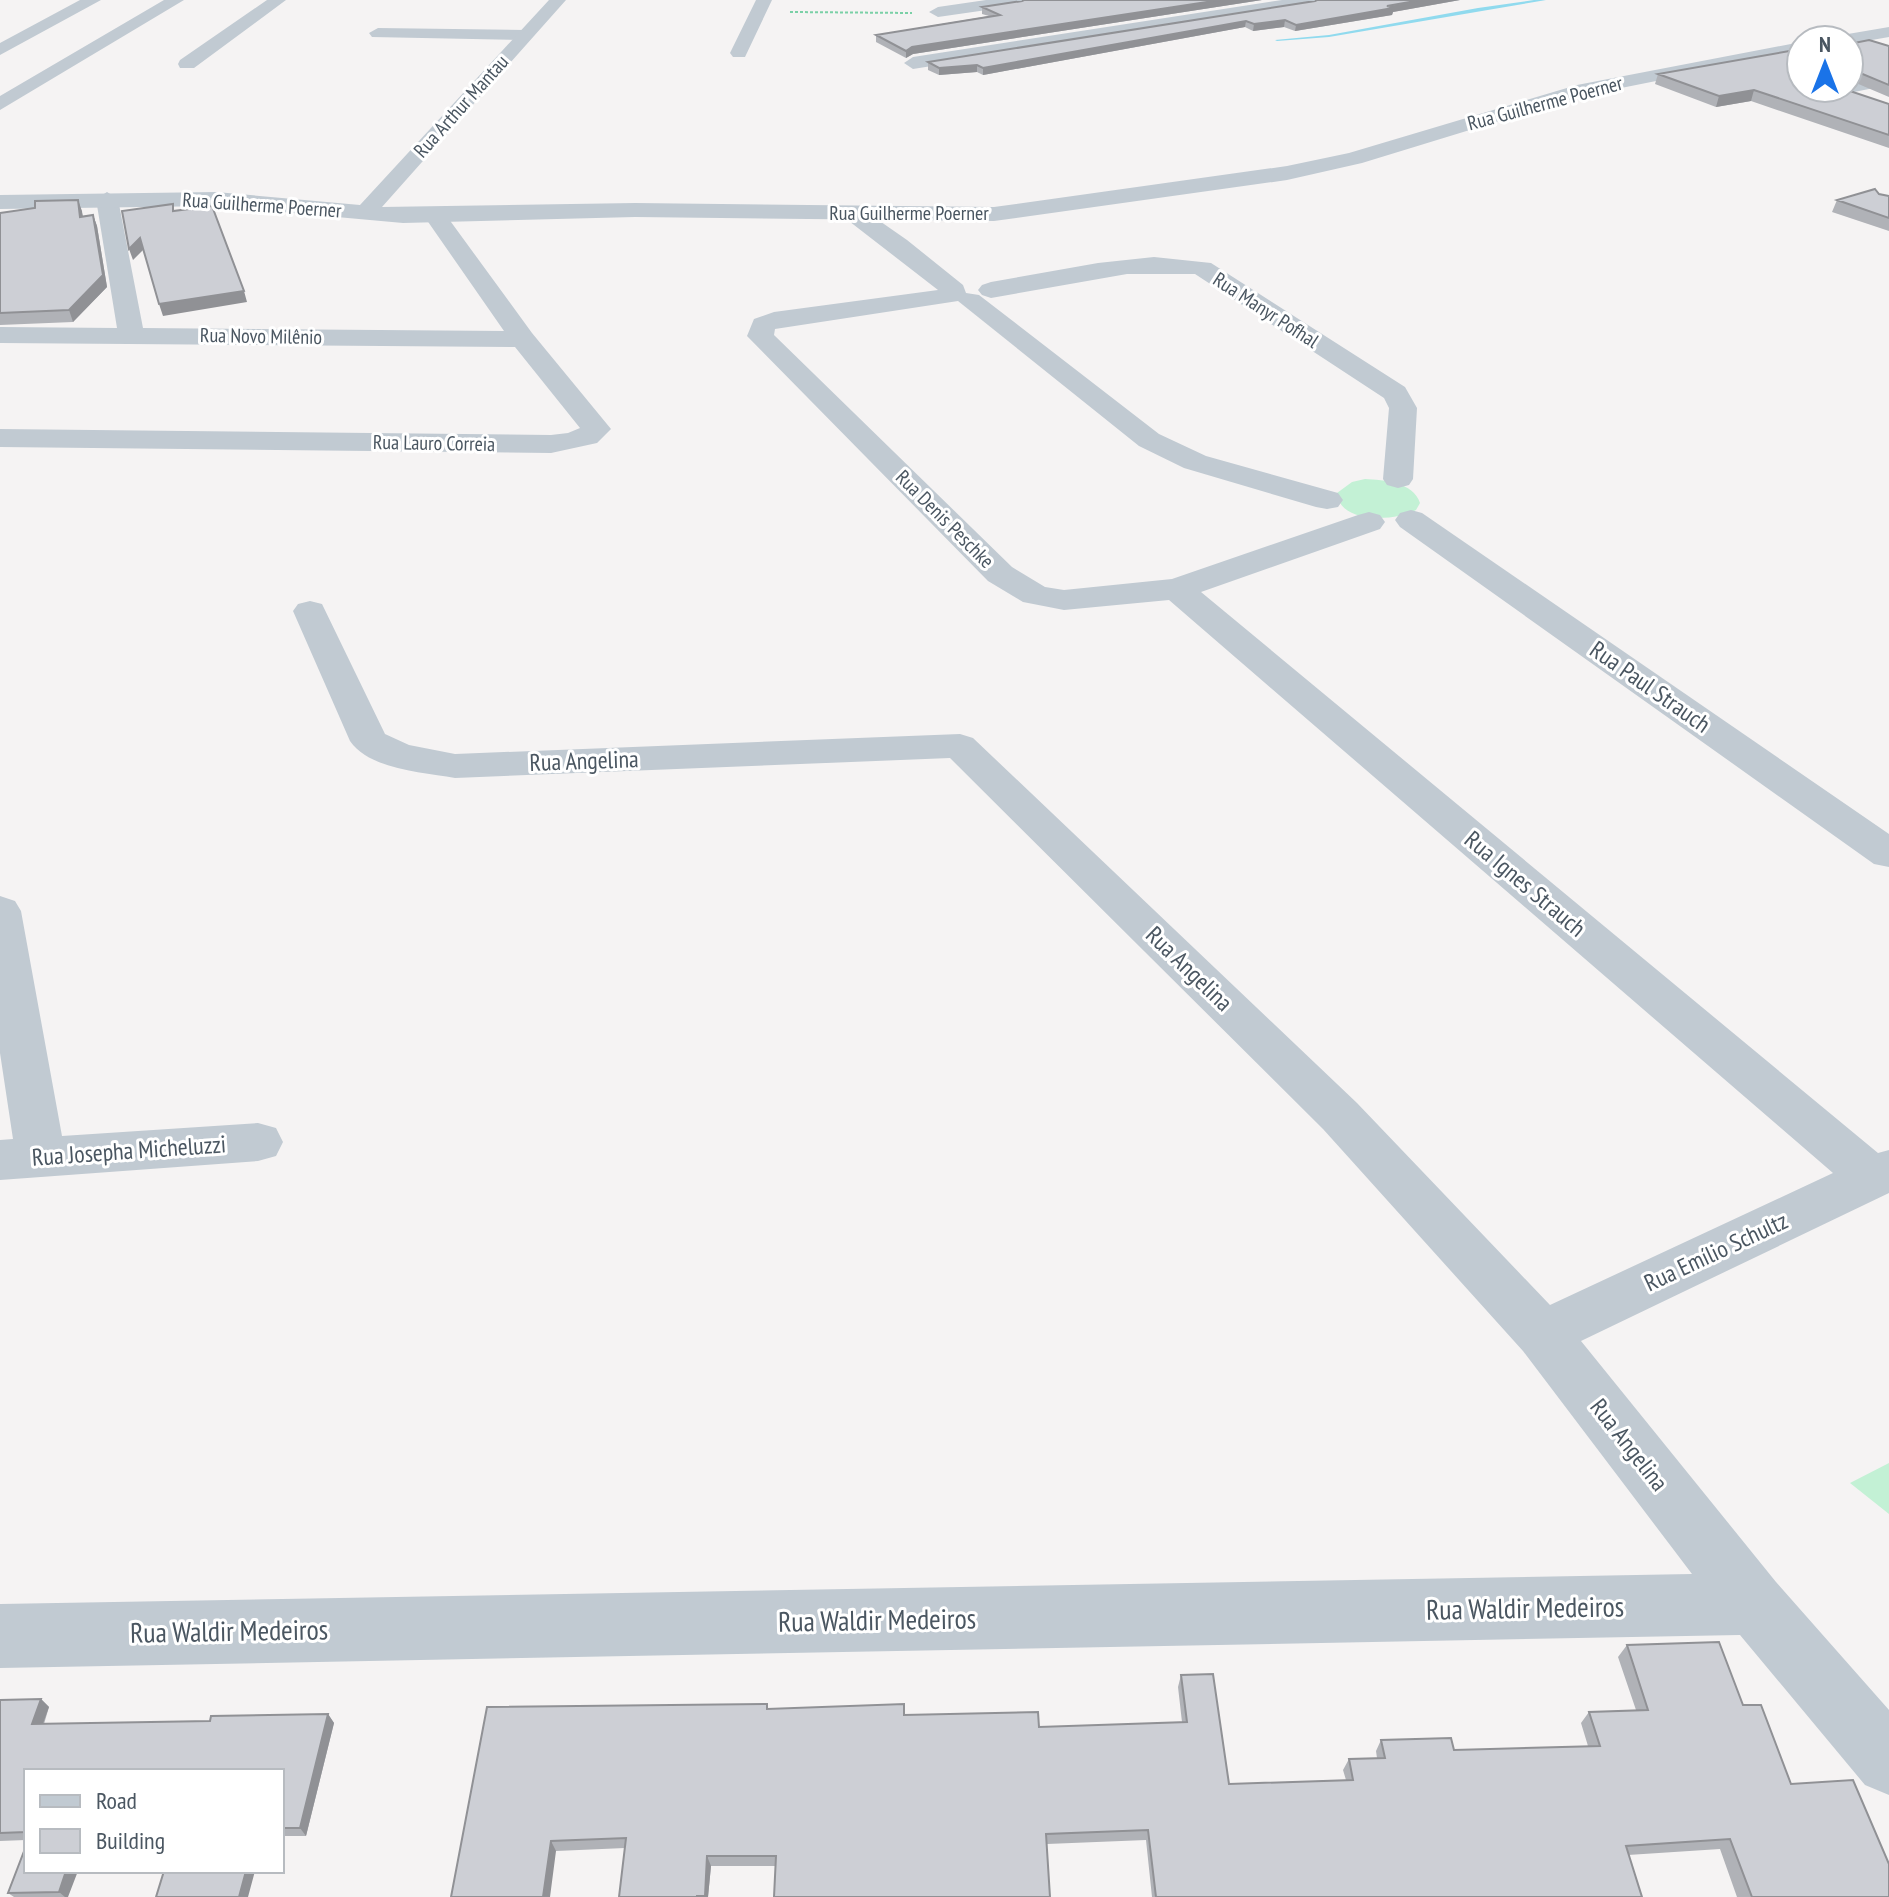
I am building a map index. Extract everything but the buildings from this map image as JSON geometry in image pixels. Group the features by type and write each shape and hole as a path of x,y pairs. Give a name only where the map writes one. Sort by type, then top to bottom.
{"street":[{"path":"0,50 93,0"},
{"path":"0,104 176,0"},
{"path":"187,64 278,0"},
{"name":"Rua Arthur Mantau","path":"364,214 558,0"},
{"path":"938,12 1021,0"},
{"path":"913,63 1314,0"},
{"path":"739,53 760,5"},
{"path":"0,26 45,27"},
{"path":"1865,36 1889,32"},
{"path":"378,33 525,35"},
{"path":"1865,44 1889,50"},
{"name":"Rua Guilherme Poerner","path":"1,201 229,199 364,214 435,216 635,210 916,214 1024,210 1287,173 1354,158 1577,91 1785,50"},
{"path":"1865,83 1889,79"},
{"path":"1865,99 1876,103"},
{"path":"107,199 131,335"},
{"path":"853,213 972,293"},
{"path":"916,214 913,228 915,240 972,293 1149,440 1195,462 1354,483 1425,495 1428,504 1424,513 1392,524 1349,517 1354,483"},
{"name":"Rua Lauro Correia","path":"0,438 551,444 587,437 596,429 523,339 435,216"},
{"name":"Rua Manyr Pofhal","path":"972,293 1157,263 1202,268 1395,393 1403,408 1354,483"},
{"name":"Rua Denis Peschke","path":"972,293 774,320 763,325 760,336 1000,574 1035,595 1064,600 1177,589 1369,522"},
{"name":"Rua Novo Milênio","path":"0,335 523,339"},
{"name":"Rua Paul Strauch","path":"1411,520 1889,854"},
{"name":"Rua Ignes Strauch","path":"1177,589 1881,1174"},
{"name":"Rua Angelina","path":"310,611 369,741 398,755 455,766 960,746 1340,1116 1542,1334 1754,1604 1889,1761"},
{"path":"0,911 20,1159"},
{"name":"Rua Josepha Micheluzzi","path":"20,1159 258,1142"},
{"name":"Rua Emílio Schultz","path":"1542,1334 1881,1174"},
{"name":"Rua Waldir Medeiros","path":"0,1636 1754,1604"}],"path":[{"path":"760,5 863,14 938,12"}],"green space":[{"path":"1365,479 1405,486 1420,503 1416,510 1407,514 1383,518 1370,518 1348,511 1340,503 1337,493 1352,482"},
{"path":"1889,1463 1889,1514 1850,1483"}],"waterway":[{"path":"1277,40 1329,36 1544,0"}]}
